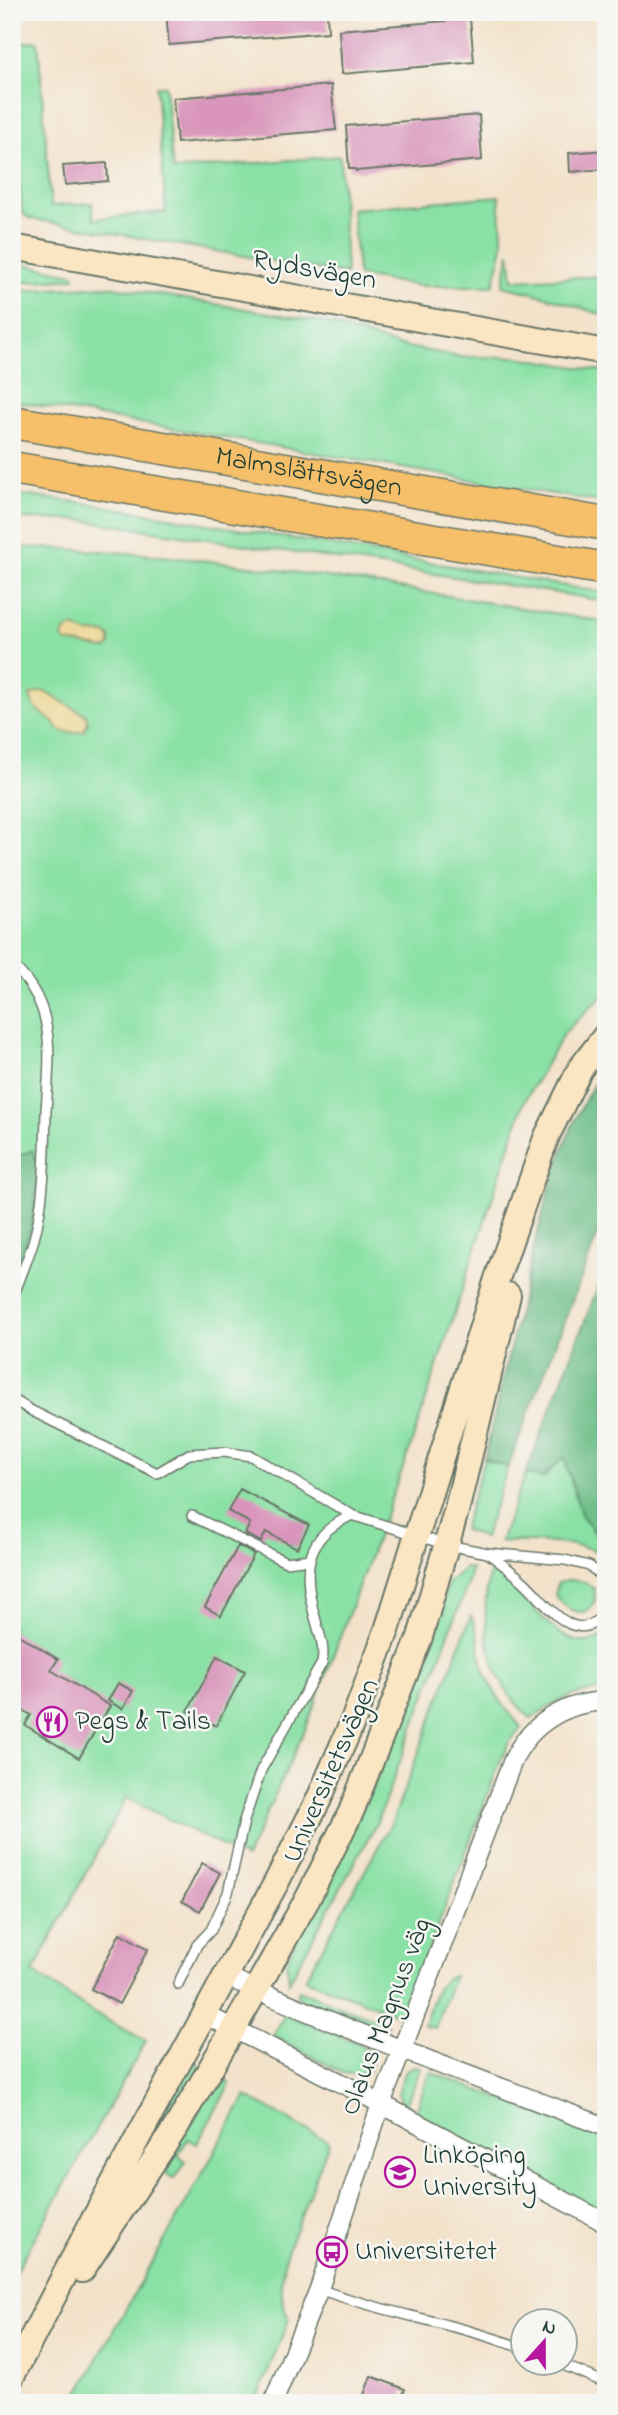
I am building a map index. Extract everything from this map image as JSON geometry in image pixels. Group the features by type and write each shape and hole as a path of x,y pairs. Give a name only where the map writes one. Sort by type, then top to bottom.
{"highway":[{"name":"Malmslättsvägen","path":"12,422 606,524"},
{"name":"Malmslättsvägen","path":"12,468 606,569"}],"main road":[{"name":"Rydsvägen","path":"12,247 606,352"},
{"name":"Universitetsvägen","path":"16,2370 101,2204 313,1811 355,1716 388,1627 498,1279 546,1138 580,1069 606,1035"},
{"name":"Universitetsvägen","path":"16,2370 178,2124 257,1990 308,1898 351,1812 420,1637 447,1545 546,1138"}],"street":[{"name":"Olaus Magnus väg","path":"273,2403 319,2289 381,2104 520,1747 533,1731 550,1717 580,1704 606,1701"},
{"path":"225,1976 403,2051 606,2127"},
{"path":"204,2014 606,2223"}],"lane":[{"path":"12,965 34,991 43,1010 48,1033 44,1163 39,1214 34,1240 12,1300"},
{"path":"12,1399 32,1412 157,1473 189,1454 224,1452 251,1457 352,1515 447,1545 488,1553 565,1560 589,1566 606,1579"},
{"path":"178,1984 197,1945 211,1930 228,1893 244,1821 261,1770 322,1663 324,1652 308,1596 310,1559 317,1543 328,1530 352,1515"},
{"path":"192,1516 286,1562 310,1559"},
{"path":"488,1553 525,1582 551,1612 564,1622 577,1626 589,1625 598,1620 606,1610"},
{"path":"319,2289 348,2300 455,2326 510,2345"},
{"path":"580,2372 606,2383"}],"green space":[{"path":"38,41 51,206 92,203 94,219 166,212 156,86 165,86 173,170 340,156 346,274 25,216 22,211 12,87 12,44"},
{"path":"499,196 503,246 493,286 422,286 358,276 352,209"},
{"path":"510,252 513,280 606,276 606,316 503,286"},
{"path":"12,262 74,274 75,278 12,283"},
{"path":"108,286 323,322 396,345 461,357 518,357 606,372 606,503 12,401 12,291"},
{"path":"12,494 99,505 606,593 606,604 598,600 532,589 82,520 12,519"},
{"path":"12,547 86,550 234,564 600,621 606,626 606,992 564,1033 524,1102 409,1451 308,1723 246,1858 126,1798 33,1972 95,2014 146,2041 12,2278"},
{"path":"606,1066 606,1213 508,1467 484,1459 533,1253 547,1197 565,1143 590,1091"},
{"path":"32,1150 39,1165 32,1224 12,1278 12,1159"},
{"path":"606,1266 606,1548 581,1514 564,1457 542,1478 526,1473"},
{"path":"564,1457 581,1514 606,1548 606,1555 569,1545 500,1541 526,1473 543,1478"},
{"path":"484,1459 508,1467 484,1538 463,1530"},
{"path":"465,1568 471,1568 468,1583 377,1822 289,1982 287,1963 290,1953 373,1787 433,1635 448,1582"},
{"path":"490,1571 505,1579 563,1635 577,1641 591,1641 606,1634 606,1691 586,1692 566,1698 531,1719 503,1684 491,1654 486,1620"},
{"path":"571,1580 585,1582 594,1589 595,1600 586,1611 570,1609 555,1595 558,1583"},
{"path":"471,1616 489,1681 522,1728 509,1742 500,1762 402,2016 305,1979 392,1822"},
{"path":"454,1976 435,2028 424,2025 438,1988 442,1982"},
{"path":"299,1990 389,2025 364,2026 302,2000 297,1994"},
{"path":"285,2014 358,2043 368,2051 372,2059 370,2070 360,2075 343,2073 273,2036"},
{"path":"187,2059 202,2067 154,2143 147,2140"},
{"path":"414,2066 421,2067 405,2107 398,2093 406,2070"},
{"path":"430,2072 606,2138 606,2215 415,2113"},
{"path":"216,2076 230,2084 197,2144 188,2139 178,2155 186,2161 173,2179 166,2173 179,2137"},
{"path":"246,2096 329,2142 285,2257 281,2282 283,2305 289,2319 255,2403 73,2403"}],"sand":[{"path":"73,627 86,633 106,634 110,638 110,645 106,649 66,642 62,637 65,631"},
{"path":"43,691 86,715 88,723 84,731 63,731 38,710 30,695"}],"building":[{"path":"166,12 327,12 328,32 169,45"},
{"path":"470,19 474,62 342,74 339,30"},
{"path":"331,85 336,130 177,143 173,98"},
{"path":"479,115 482,160 356,171 349,169 346,126"},
{"path":"606,150 606,169 570,172 569,153"},
{"path":"107,163 108,181 65,185 63,166"},
{"path":"240,1489 309,1525 297,1548 266,1532 261,1542 245,1534 250,1523 228,1511"},
{"path":"238,1546 254,1554 221,1616 205,1607"},
{"path":"12,1631 58,1659 51,1670 110,1706 79,1758 25,1725 31,1715 12,1704"},
{"path":"217,1656 245,1671 216,1726 188,1711"},
{"path":"118,1683 133,1691 123,1709 108,1701"},
{"path":"202,1863 220,1873 200,1911 182,1901"},
{"path":"120,1933 148,1949 119,2004 91,1989"},
{"path":"371,2376 405,2389 400,2403 361,2403"}],"place":[{"name":"Pegs & Tails","path":"52,1722"},
{"name":"Linköping University","path":"400,2172"},
{"name":"Universitetet","path":"332,2252"}]}
